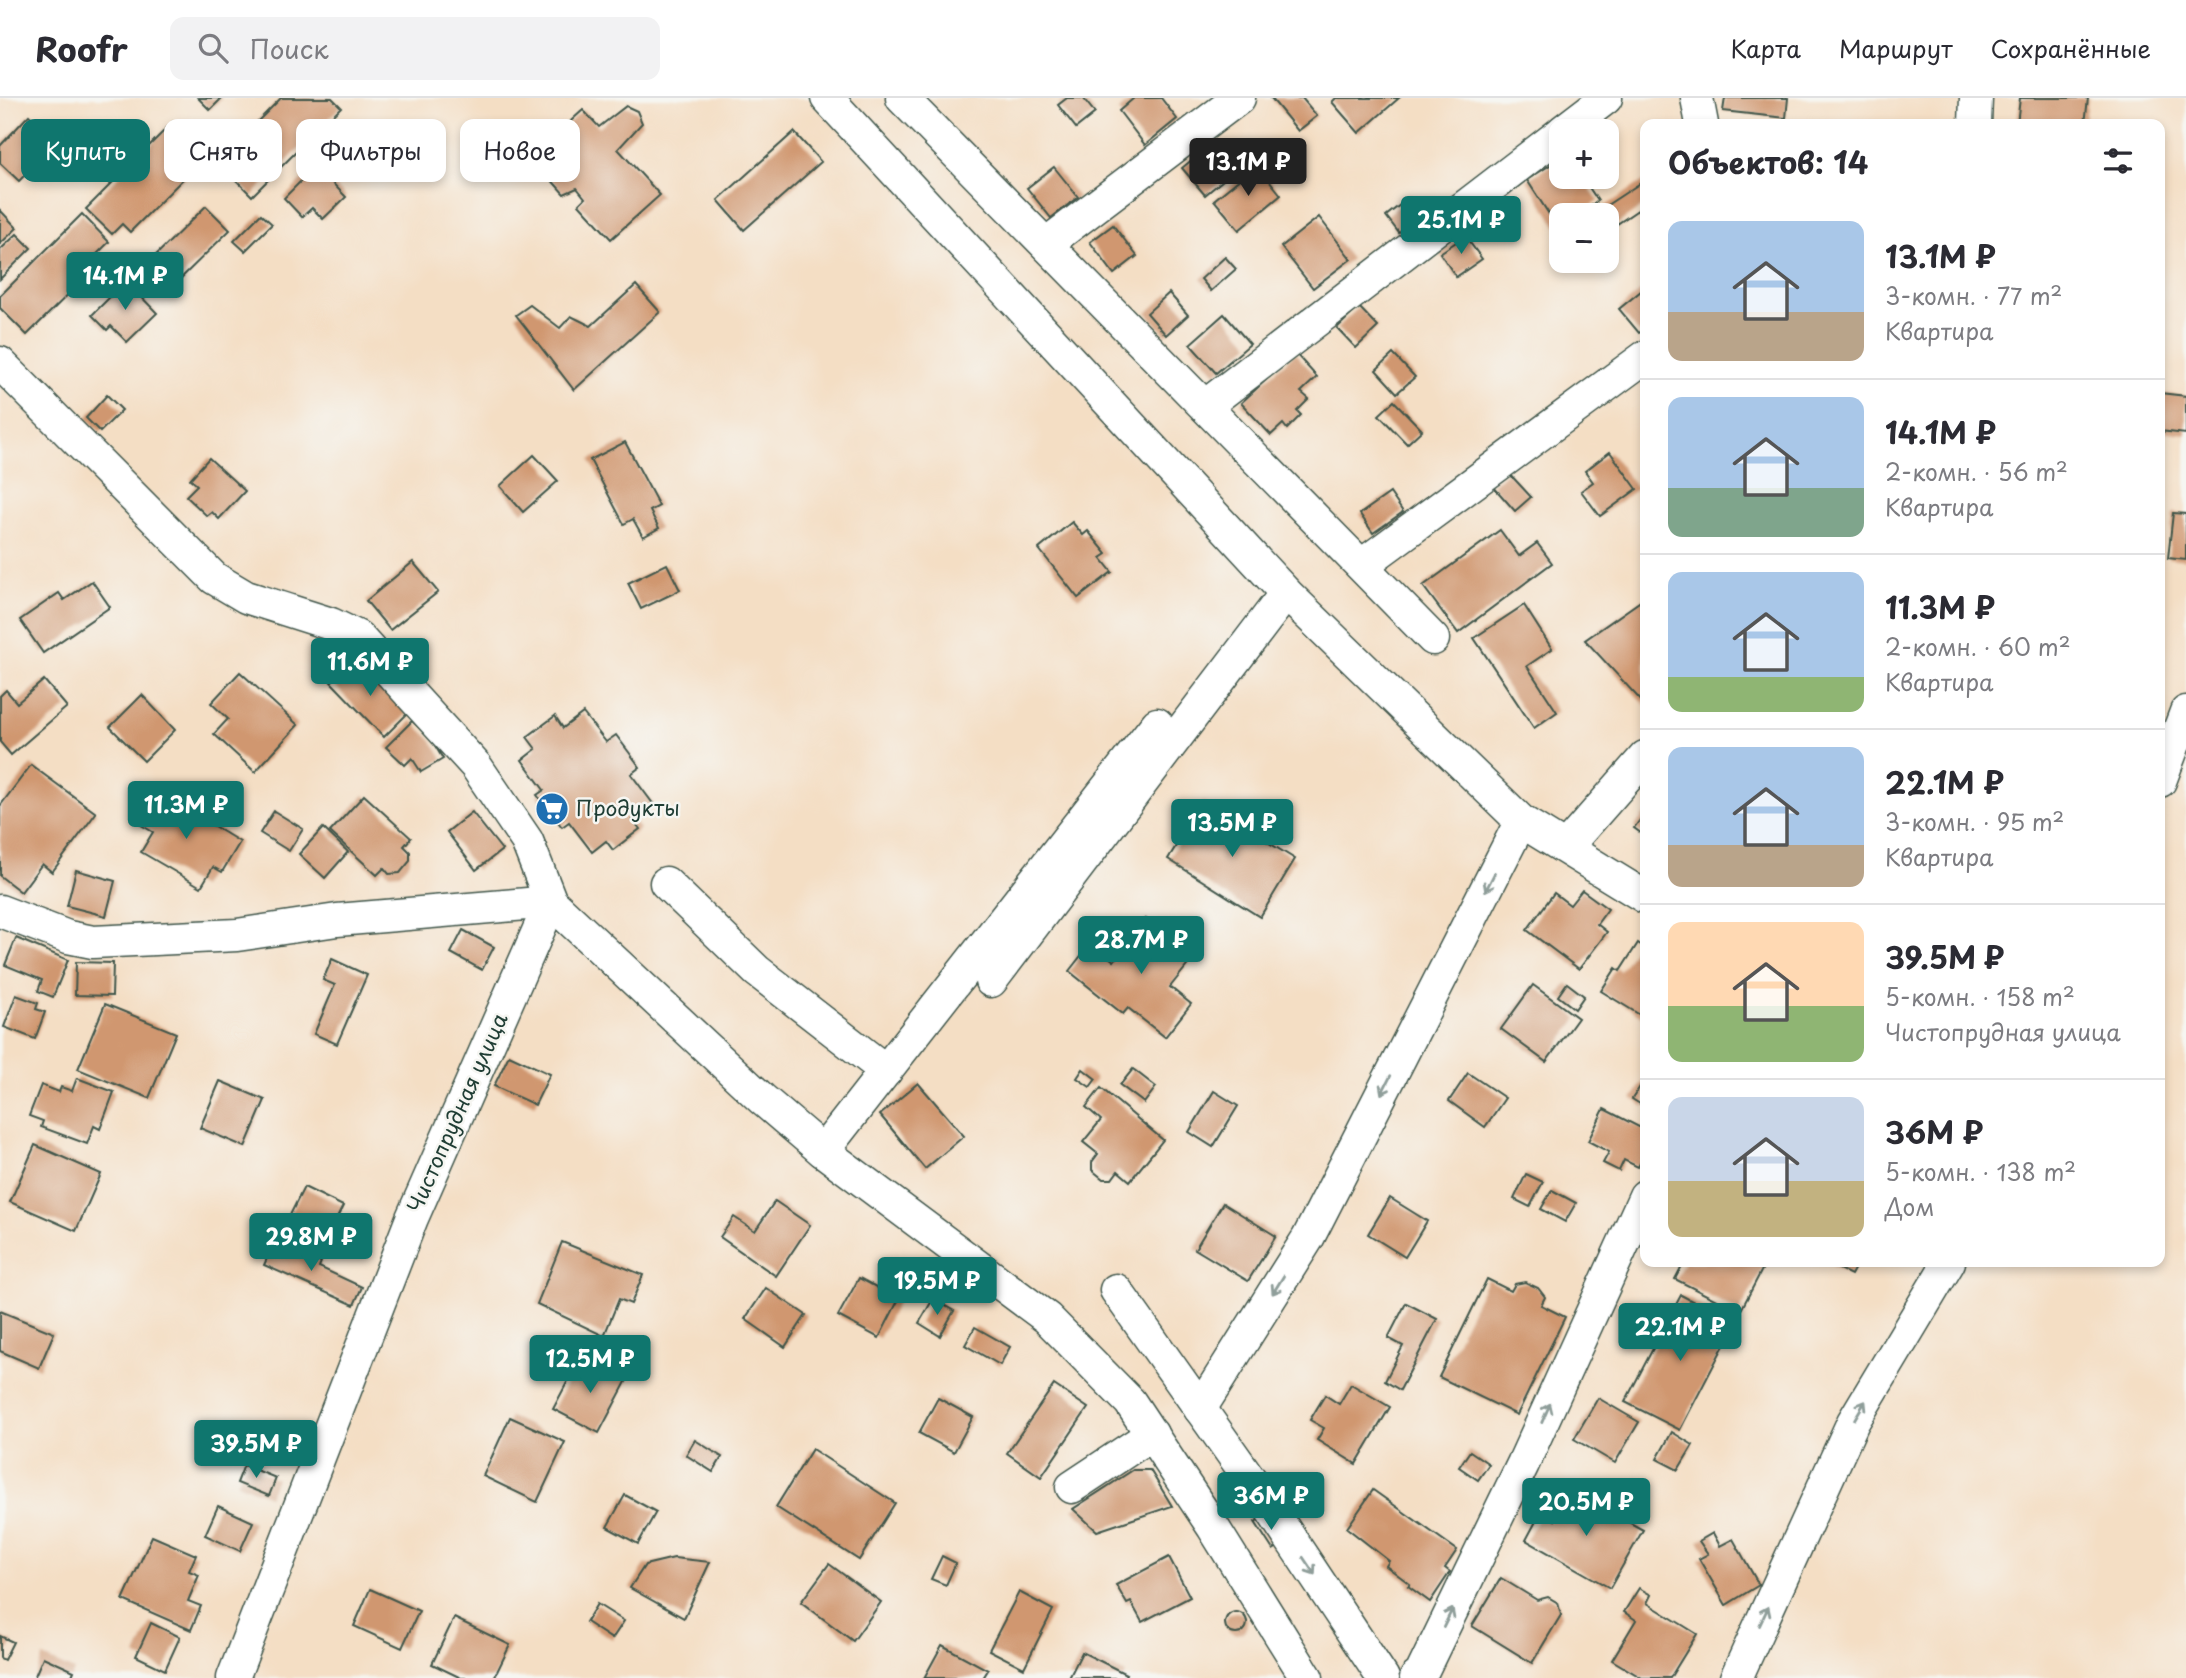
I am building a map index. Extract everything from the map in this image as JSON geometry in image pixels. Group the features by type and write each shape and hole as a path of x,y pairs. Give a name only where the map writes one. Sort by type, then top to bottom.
{"street":[{"path":"827,98 1286,593 1521,821 1640,894"},
{"path":"902,98 1433,639"},
{"path":"1046,244 1239,98"},
{"path":"1579,119 1606,98"},
{"path":"1697,98 1701,119"},
{"path":"1975,119 1976,98"},
{"path":"1205,406 1549,142"},
{"path":"1362,565 1640,361"},
{"path":"0,363 214,578 246,597 331,624 358,638 476,766 527,841 551,902 762,1099 823,1151 1047,1318 1130,1402 1307,1678"},
{"path":"991,981 1286,593"},
{"path":"2165,768 2186,712"},
{"path":"823,1151 1157,724"},
{"path":"1566,847 1640,763"},
{"path":"1200,1409 1308,1238 1521,821"},
{"path":"666,883 757,971 886,1071"},
{"path":"0,911 68,937 93,942 237,934 337,920 551,902"},
{"name":"Чистопрудная улица","path":"233,1678 412,1219 551,902"},
{"path":"1416,1678 1421,1674 1523,1464 1640,1207"},
{"path":"1736,1678 1853,1422 1946,1267"},
{"path":"1116,1290 1262,1496 1383,1678"},
{"path":"1072,1488 1152,1434"}],"building":[{"path":"198,98 222,98 210,110"},
{"path":"281,98 332,98 341,107 329,119 296,119 296,152 282,166 282,119 260,119"},
{"path":"1067,98 1083,98 1095,113 1076,128 1058,105"},
{"path":"1134,98 1161,98 1177,119 1145,145 1119,111"},
{"path":"1271,98 1302,98 1317,116 1298,131"},
{"path":"1336,98 1399,98 1359,133 1332,102"},
{"path":"1725,98 1788,98 1786,118 1723,111"},
{"path":"2020,98 2088,98 2086,119 2018,119"},
{"path":"626,106 637,111 642,123 618,149 660,195 611,239 579,204 585,198 577,188 564,194 553,182 580,182 580,119 573,119 583,110 599,127"},
{"path":"21,124 19,181 0,163 0,146"},
{"path":"164,131 164,182 180,182 130,232 122,224 112,234 86,209 113,182 150,182 150,145"},
{"path":"794,132 821,162 744,230 718,200"},
{"path":"1205,149 1228,176 1205,195 1182,168"},
{"path":"1257,165 1281,195 1239,230 1214,200"},
{"path":"1549,166 1549,189 1590,189 1598,201 1549,203 1549,214 1527,180"},
{"path":"1054,167 1078,197 1051,218 1027,188"},
{"path":"238,182 266,182 252,196"},
{"path":"300,182 331,182 346,197 323,219 312,208 302,217 284,198"},
{"path":"1640,183 1640,208 1619,223 1619,203 1610,203"},
{"path":"1409,198 1422,215 1399,233 1386,216"},
{"path":"206,206 230,230 172,287 148,263"},
{"path":"0,210 17,228 0,244"},
{"path":"82,214 109,242 95,256 101,262 27,335 0,308 0,296"},
{"path":"261,214 272,224 245,251 234,241"},
{"path":"1319,217 1351,259 1313,288 1281,247"},
{"path":"1113,225 1137,256 1114,274 1090,242"},
{"path":"17,234 31,248 0,279 0,250"},
{"path":"1465,236 1482,259 1456,277 1440,253"},
{"path":"1225,257 1236,269 1211,291 1201,279"},
{"path":"126,281 157,313 127,342 111,326 107,330 92,315"},
{"path":"636,285 660,312 574,390 516,315 530,305 560,328 571,316 591,326"},
{"path":"1640,292 1640,332 1639,333 1619,309"},
{"path":"1169,293 1188,315 1166,335 1147,313"},
{"path":"1359,307 1378,327 1356,348 1337,328"},
{"path":"1224,314 1250,344 1216,373 1190,344"},
{"path":"1295,353 1317,377 1301,392 1309,399 1297,411 1301,415 1287,429 1283,424 1271,435 1241,403"},
{"path":"1393,354 1415,377 1397,393 1376,370"},
{"path":"2165,394 2186,396 2186,434 2165,432"},
{"path":"107,395 122,410 100,432 86,418"},
{"path":"1394,401 1422,430 1407,444 1379,415"},
{"path":"625,442 659,506 650,511 659,528 643,537 633,519 624,524 590,460"},
{"path":"1610,452 1637,489 1600,516 1581,491 1593,482 1585,471"},
{"path":"534,455 558,481 523,512 500,486"},
{"path":"209,458 245,491 219,519 212,512 207,516 186,496 197,485 190,479"},
{"path":"1507,471 1531,497 1515,511 1492,485"},
{"path":"1390,493 1403,512 1373,533 1360,514"},
{"path":"2173,513 2186,514 2186,560 2168,558"},
{"path":"1072,522 1083,535 1088,531 1107,554 1101,558 1112,572 1078,598 1039,549"},
{"path":"1500,530 1519,556 1537,543 1552,563 1458,633 1423,586"},
{"path":"413,562 438,592 390,630 366,601"},
{"path":"667,564 680,590 641,609 628,583"},
{"path":"92,581 110,607 43,653 20,620 59,593 64,600"},
{"path":"1640,602 1640,700 1585,640"},
{"path":"1524,605 1552,649 1527,666 1557,712 1534,728 1474,638"},
{"path":"355,658 408,713 384,737 331,682"},
{"path":"240,672 298,725 255,772 214,734 228,719 211,703"},
{"path":"44,680 67,707 11,755 0,742 0,696 6,690 17,703"},
{"path":"142,695 175,730 144,761 110,727"},
{"path":"583,713 606,742 616,735 640,767 631,774 654,805 633,820 640,829 613,850 606,841 592,852 569,822 562,827 537,795 544,790 522,760 536,749 527,737 555,716 563,728"},
{"path":"412,721 431,739 443,759 421,772 412,758 405,765 386,747"},
{"path":"31,765 96,813 52,872 42,864 21,892 0,876 0,806"},
{"path":"160,793 240,842 222,872 213,867 201,887 141,852 153,832 141,825"},
{"path":"364,795 411,838 404,846 410,852 410,861 400,873 389,874 384,868 377,875 330,832"},
{"path":"1203,802 1295,859 1260,917 1168,859"},
{"path":"274,811 303,829 289,851 260,833"},
{"path":"472,812 502,850 476,870 447,832"},
{"path":"1640,820 1640,832 1634,828"},
{"path":"323,828 348,852 325,878 299,854"},
{"path":"76,870 115,881 106,916 67,906"},
{"path":"1582,890 1608,909 1597,924 1607,932 1579,969 1527,930 1554,893 1570,905"},
{"path":"1146,919 1156,927 1161,922 1192,946 1187,952 1194,957 1170,987 1191,1004 1165,1037 1128,1008 1123,1014 1069,971 1091,943 1114,961"},
{"path":"463,930 494,947 482,970 451,953"},
{"path":"16,938 68,960 53,997 38,991 42,980 5,965"},
{"path":"1638,943 1640,1015 1601,991 1616,968 1620,971"},
{"path":"332,959 367,975 337,1044 314,1034 335,985 323,980"},
{"path":"76,962 113,963 112,996 75,995"},
{"path":"1567,983 1584,996 1575,1009 1558,996"},
{"path":"1533,985 1578,1018 1546,1062 1501,1029"},
{"path":"16,995 38,1003 36,1009 45,1012 35,1039 4,1027"},
{"path":"105,1004 176,1033 149,1098 78,1069"},
{"path":"509,1055 550,1074 535,1105 494,1086"},
{"path":"1083,1069 1096,1079 1090,1087 1077,1078"},
{"path":"1133,1069 1156,1087 1144,1103 1120,1085"},
{"path":"1468,1073 1505,1098 1485,1127 1449,1101"},
{"path":"77,1078 114,1092 100,1129 94,1126 87,1144 41,1127 43,1121 29,1116 41,1085 59,1092 61,1087 72,1091"},
{"path":"220,1081 265,1100 245,1147 200,1128"},
{"path":"918,1083 964,1136 925,1169 880,1115"},
{"path":"1640,1087 1640,1104 1632,1099"},
{"path":"1101,1088 1163,1140 1130,1181 1118,1171 1112,1179 1103,1179 1092,1170 1092,1162 1098,1154 1083,1142 1101,1120 1086,1107"},
{"path":"1214,1091 1238,1106 1213,1147 1189,1132"},
{"path":"1604,1109 1640,1127 1640,1163 1638,1167 1624,1160 1619,1171 1603,1163 1609,1152 1588,1141"},
{"path":"35,1145 101,1174 76,1231 10,1202"},
{"path":"1526,1174 1543,1182 1530,1207 1514,1199"},
{"path":"304,1187 343,1206 320,1252 281,1233"},
{"path":"1552,1190 1576,1203 1565,1222 1541,1209"},
{"path":"1390,1198 1427,1221 1405,1257 1368,1234"},
{"path":"775,1201 810,1225 776,1276 720,1237 734,1217 755,1231"},
{"path":"1223,1203 1276,1236 1248,1281 1195,1249"},
{"path":"275,1241 321,1262 319,1267 362,1287 354,1305 264,1265"},
{"path":"562,1242 643,1275 631,1304 619,1299 604,1336 537,1304"},
{"path":"1681,1267 1763,1267 1740,1312 1675,1279"},
{"path":"1835,1267 1855,1267 1851,1275"},
{"path":"859,1278 899,1299 879,1338 838,1316"},
{"path":"1487,1279 1511,1291 1515,1284 1525,1282 1538,1288 1545,1297 1541,1305 1565,1317 1517,1415 1439,1377"},
{"path":"766,1288 806,1315 785,1347 745,1319"},
{"path":"1681,1295 1735,1324 1680,1430 1625,1402"},
{"path":"933,1299 954,1311 940,1336 919,1323"},
{"path":"1406,1303 1437,1319 1400,1390 1385,1381 1403,1346 1388,1338"},
{"path":"0,1311 54,1333 39,1368 0,1351"},
{"path":"975,1327 1010,1347 1000,1365 965,1345"},
{"path":"581,1356 627,1380 599,1433 553,1409"},
{"path":"1351,1384 1390,1407 1356,1464 1317,1440 1324,1428 1310,1420 1325,1395 1339,1404"},
{"path":"1054,1385 1088,1408 1041,1477 1007,1453"},
{"path":"938,1398 973,1417 954,1452 919,1433"},
{"path":"1598,1398 1639,1422 1615,1463 1574,1439"},
{"path":"510,1417 565,1442 537,1502 483,1476"},
{"path":"1672,1432 1693,1445 1678,1470 1657,1459"},
{"path":"695,1440 722,1457 713,1472 686,1455"},
{"path":"812,1449 895,1503 859,1560 776,1507"},
{"path":"1470,1451 1489,1464 1478,1480 1459,1467"},
{"path":"244,1465 276,1478 269,1496 237,1483"},
{"path":"1133,1470 1150,1470 1172,1506 1097,1531 1073,1509"},
{"path":"1567,1488 1643,1530 1610,1588 1526,1540 1541,1512 1555,1520 1562,1507 1558,1505"},
{"path":"1373,1490 1457,1550 1445,1568 1450,1572 1430,1602 1386,1566 1389,1561 1347,1528"},
{"path":"625,1495 656,1512 638,1544 607,1527"},
{"path":"218,1506 253,1522 240,1551 205,1535"},
{"path":"1268,1514 1286,1542 1273,1550 1255,1522"},
{"path":"1713,1533 1720,1546 1733,1539 1759,1585 1726,1605 1699,1559 1708,1554 1699,1541"},
{"path":"152,1536 196,1555 189,1571 199,1575 188,1601 201,1606 191,1630 123,1600"},
{"path":"942,1556 956,1563 946,1585 931,1579"},
{"path":"1169,1557 1190,1597 1142,1622 1131,1602 1127,1604 1116,1585"},
{"path":"674,1558 710,1562 684,1618 630,1588 645,1565"},
{"path":"829,1564 881,1602 853,1641 801,1602"},
{"path":"1501,1578 1537,1600 1548,1597 1558,1603 1561,1615 1532,1663 1472,1626"},
{"path":"1639,1588 1651,1595 1647,1603 1697,1634 1670,1678 1642,1678 1612,1660 1636,1620 1624,1612"},
{"path":"370,1589 419,1611 402,1648 354,1626"},
{"path":"1019,1592 1053,1610 1024,1668 989,1650"},
{"path":"597,1604 624,1621 612,1639 586,1622"},
{"path":"1236,1612 1244,1615 1247,1623 1244,1631 1236,1634 1228,1631 1225,1623 1228,1615"},
{"path":"454,1618 510,1645 494,1678 461,1678 432,1664"},
{"path":"151,1623 180,1637 165,1670 136,1656"},
{"path":"0,1636 13,1642 4,1660 0,1658"},
{"path":"942,1645 988,1670 983,1678 924,1678"},
{"path":"1082,1652 1126,1674 1124,1678 1069,1678"},
{"path":"43,1657 74,1671 71,1678 34,1678"}],"place":[{"name":"Продукты","path":"552,809"}]}
